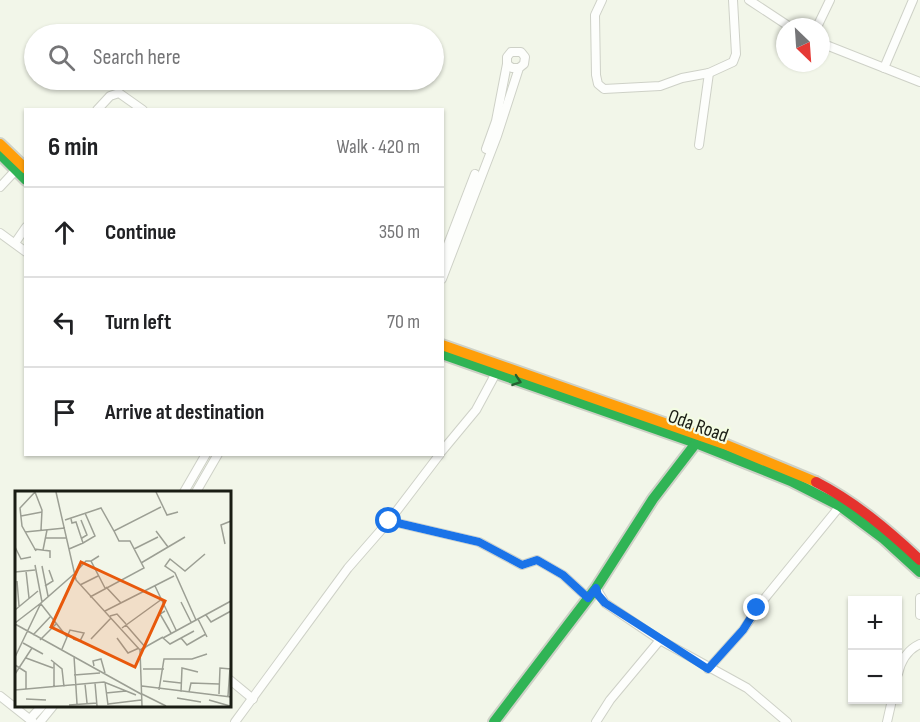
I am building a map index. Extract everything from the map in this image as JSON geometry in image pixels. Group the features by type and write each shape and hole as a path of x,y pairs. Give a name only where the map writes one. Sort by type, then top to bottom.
{"street":[{"path":"602,0 595,15 596,75 600,86 604,89 660,86 682,78 709,73 733,62 736,54 733,0"},
{"path":"749,0 776,18"},
{"path":"821,18 830,0"},
{"path":"884,69 913,0"},
{"path":"830,47 920,82"},
{"path":"444,256 457,229 486,155 519,68 525,60 521,52 514,50 508,54 496,121 486,155"},
{"path":"507,64 512,68 519,68"},
{"path":"699,145 709,73"},
{"path":"99,108 110,96 119,93 140,108"},
{"path":"0,144 20,170"},
{"path":"0,154 20,170"},
{"path":"0,187 20,170"},
{"path":"444,272 457,229"},
{"path":"15,243 24,230"},
{"path":"0,233 24,250"},
{"name":"Oda Road","path":"444,346 724,444 812,480 837,493 891,533 920,560"},
{"name":"Oda Road","path":"444,355 696,443 791,481 840,506 884,539 920,572"},
{"path":"444,449 477,410 496,373"},
{"path":"494,722 596,588 653,499 696,443"},
{"path":"185,491 205,456"},
{"path":"197,491 217,456"},
{"path":"235,722 348,568 389,521 439,456"},
{"path":"198,470 206,477"},
{"path":"708,669 743,630 765,598 840,506"},
{"path":"389,521 479,542 522,565 537,560 563,575 588,598"},
{"path":"596,588 601,599 660,640 708,669 747,688 787,722"},
{"path":"920,598 920,615"},
{"path":"596,722 610,700 660,640"},
{"path":"902,661 910,648 920,644"},
{"path":"231,681 253,699"},
{"path":"0,696 32,720 41,707"},
{"path":"887,722 891,704"},
{"path":"40,722 51,707"}],"traffic: fast":[{"path":"0,154 24,178"},
{"path":"444,355 696,443 791,481 840,506 884,539 920,572"},
{"path":"494,722 596,588 653,499 696,443"}],"traffic: slow":[{"path":"0,144 24,167"},
{"path":"444,346 724,444 816,482"}],"traffic: jam":[{"path":"816,482 871,517 920,560"}],"route":[{"path":"389,521 479,542 522,565 537,560 563,575 588,598 596,588 598,595 605,603 623,612 660,640 708,669 743,630 757,608"}]}
